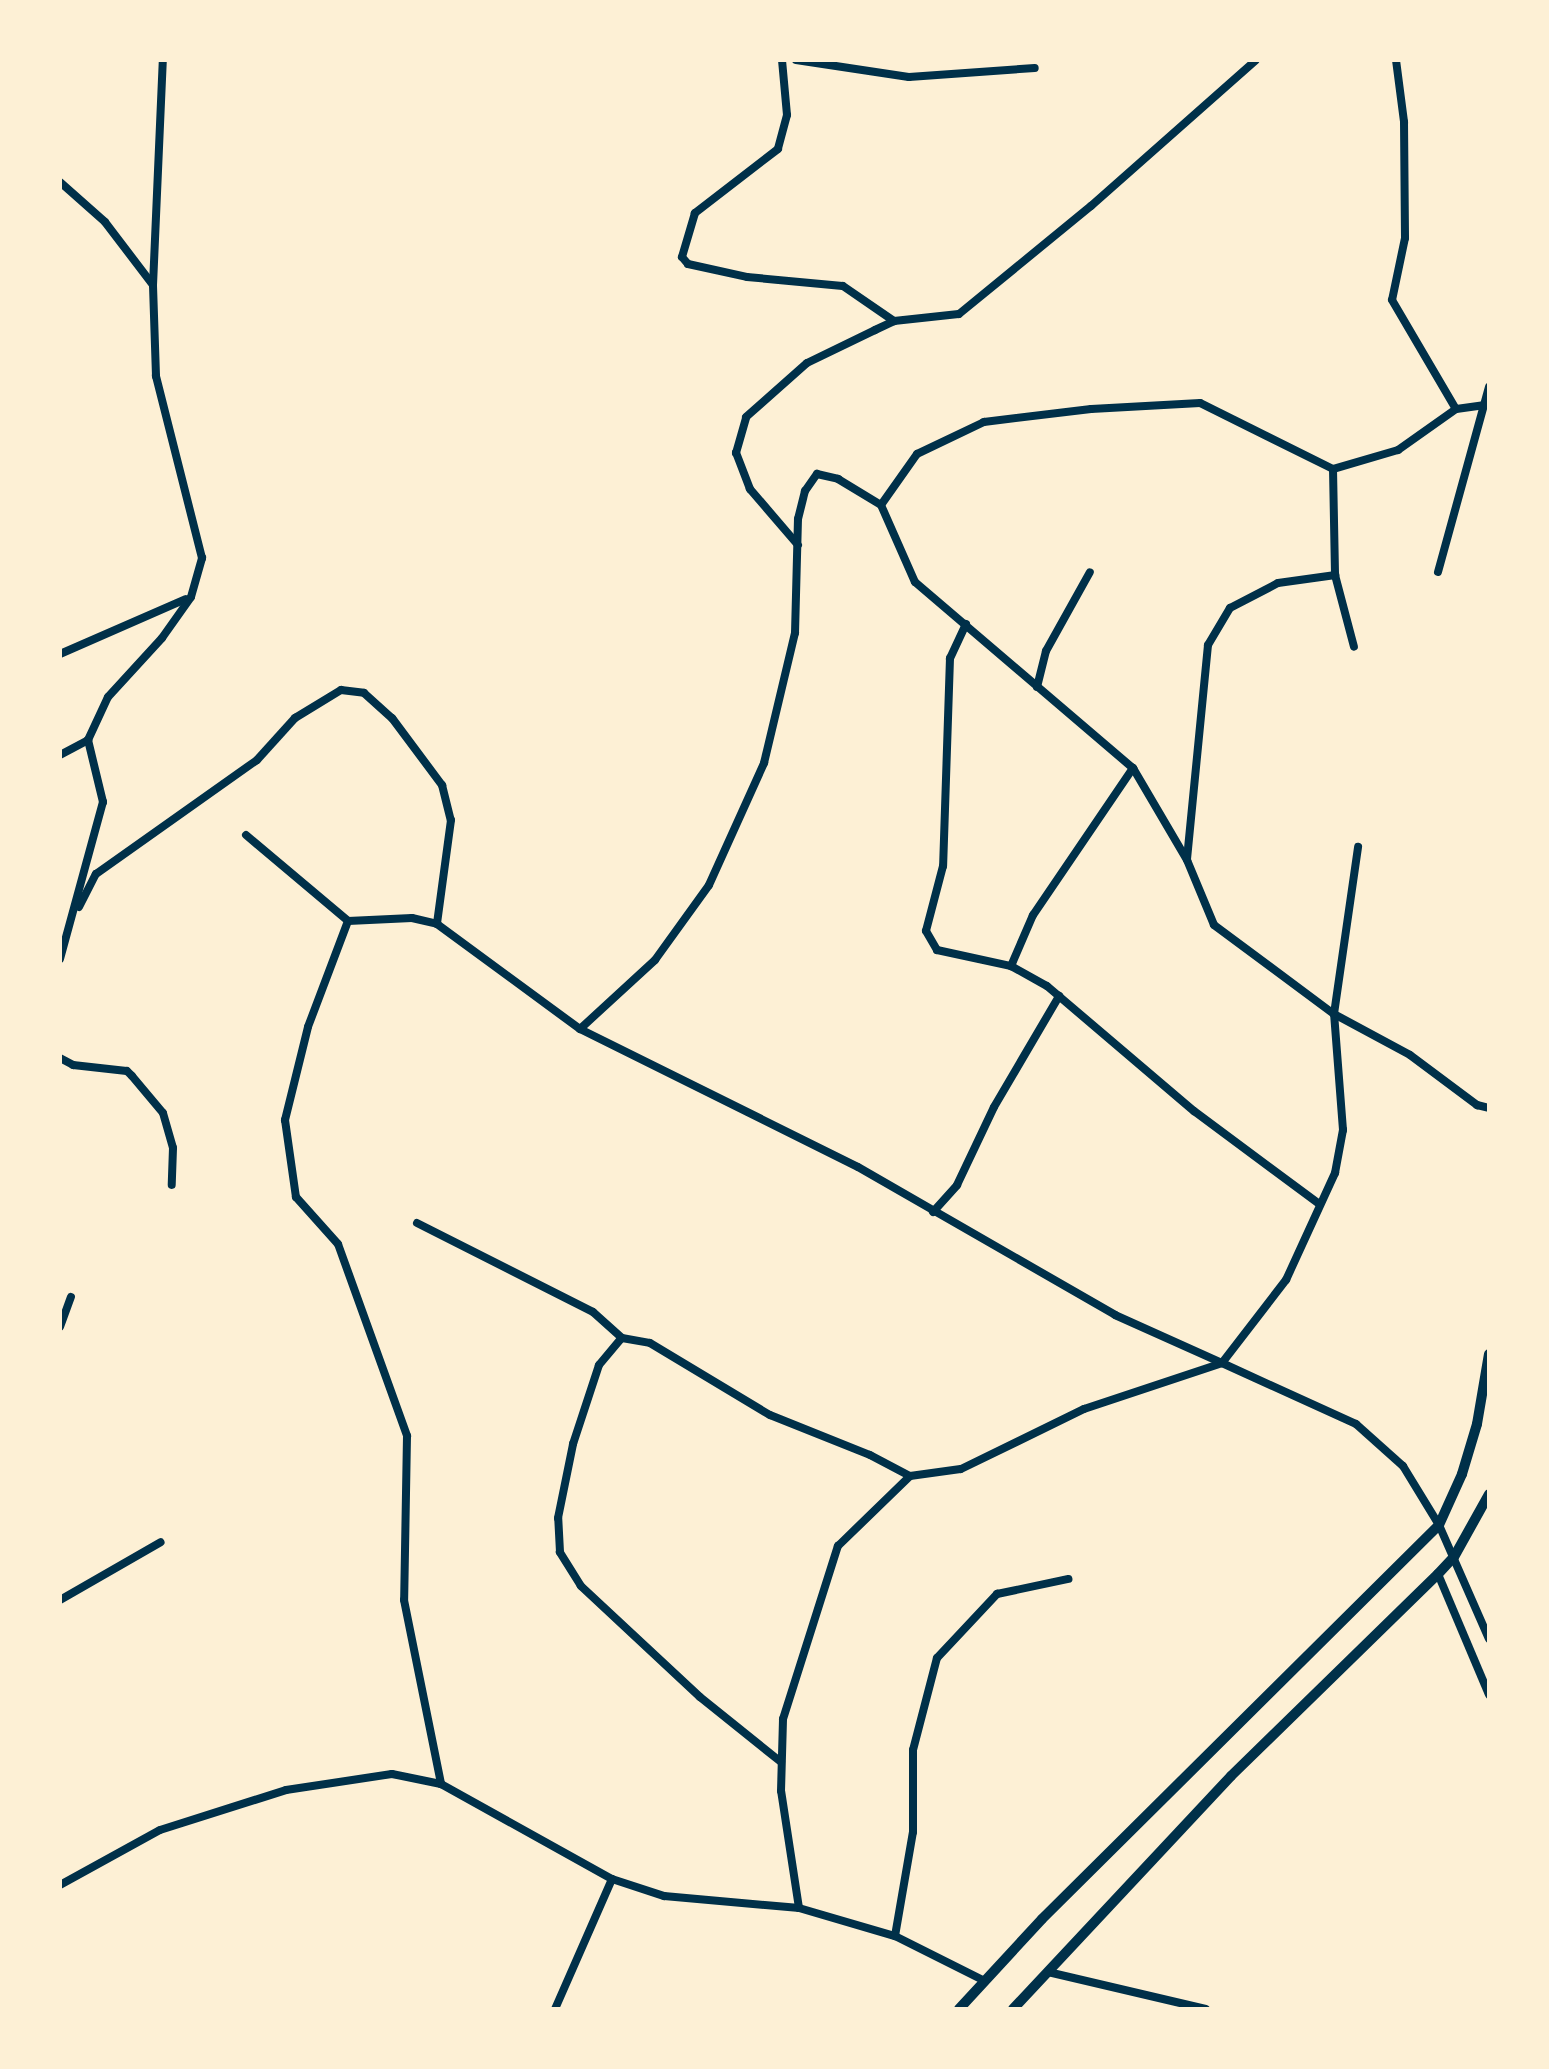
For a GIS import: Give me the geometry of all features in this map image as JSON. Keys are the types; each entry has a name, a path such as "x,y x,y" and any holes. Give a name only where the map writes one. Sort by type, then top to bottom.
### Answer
{"street":[{"path":"60,755 88,740 108,697 162,638 190,597 202,558 156,376 153,285 163,60"},
{"path":"782,60 787,115 778,149 695,213 682,257 688,264 746,277 843,286 894,321"},
{"path":"796,60 909,77 1035,68"},
{"path":"798,545 750,489 736,453 746,417 808,363 894,321 959,314 1256,60"},
{"path":"1396,60 1404,122 1405,238 1392,300 1456,409"},
{"path":"60,182 104,222 153,285"},
{"path":"1438,572 1489,387"},
{"path":"881,505 917,454 984,422 1092,409 1200,403 1334,469 1398,450 1456,409 1485,405"},
{"path":"1334,469 1335,575 1354,647"},
{"path":"580,1029 655,960 709,885 764,764 794,633 798,518 805,491 816,474 838,479 881,505 914,582 1133,768 1187,860 1214,924 1334,1014 1410,1056 1477,1104 1489,1108"},
{"path":"1038,687 1046,651 1090,572"},
{"path":"1187,860 1208,645 1230,608 1278,584 1335,575"},
{"path":"60,654 190,597"},
{"path":"966,624 950,658 942,866 926,931 937,950 1010,966 1059,996 1194,1111 1318,1203"},
{"path":"70,925 96,874 257,760 295,718 341,690 364,693 392,718 442,785 451,820 437,924"},
{"path":"60,959 103,802 88,740"},
{"path":"1010,966 1033,915 1133,768"},
{"path":"246,835 348,921 412,918 437,924 580,1029 858,1167 1115,1315 1356,1424 1402,1466 1438,1525 1489,1639"},
{"path":"417,1223 592,1312 622,1338 650,1343 770,1416 870,1455 910,1476 961,1469 1084,1410 1222,1363 1286,1280 1318,1203 1336,1173 1344,1130 1334,1014 1358,847"},
{"path":"348,921 308,1026 286,1120 296,1196 338,1244 407,1436 404,1600 441,1784"},
{"path":"933,1212 958,1185 994,1107 1059,996"},
{"path":"60,1058 73,1065 114,1068 132,1076 164,1113 173,1148 172,1185"},
{"path":"60,1327 71,1297"},
{"path":"622,1338 600,1365 573,1444 558,1518 560,1552 582,1586 700,1696 781,1762"},
{"path":"959,2009 1438,1525 1462,1474 1477,1424 1489,1354"},
{"path":"799,1908 781,1791 783,1719 838,1546 910,1476"},
{"path":"1014,2009 1231,1776 1454,1557 1489,1494"},
{"path":"60,1600 161,1542"},
{"path":"1438,1574 1489,1695"},
{"path":"895,1936 912,1832 913,1750 937,1658 997,1594 1068,1579"},
{"path":"60,1885 160,1830 286,1790 392,1774 441,1784 612,1880 664,1896 799,1908 895,1936 985,1981"},
{"path":"555,2009 612,1880"},
{"path":"1048,1972 1206,2009"}]}
